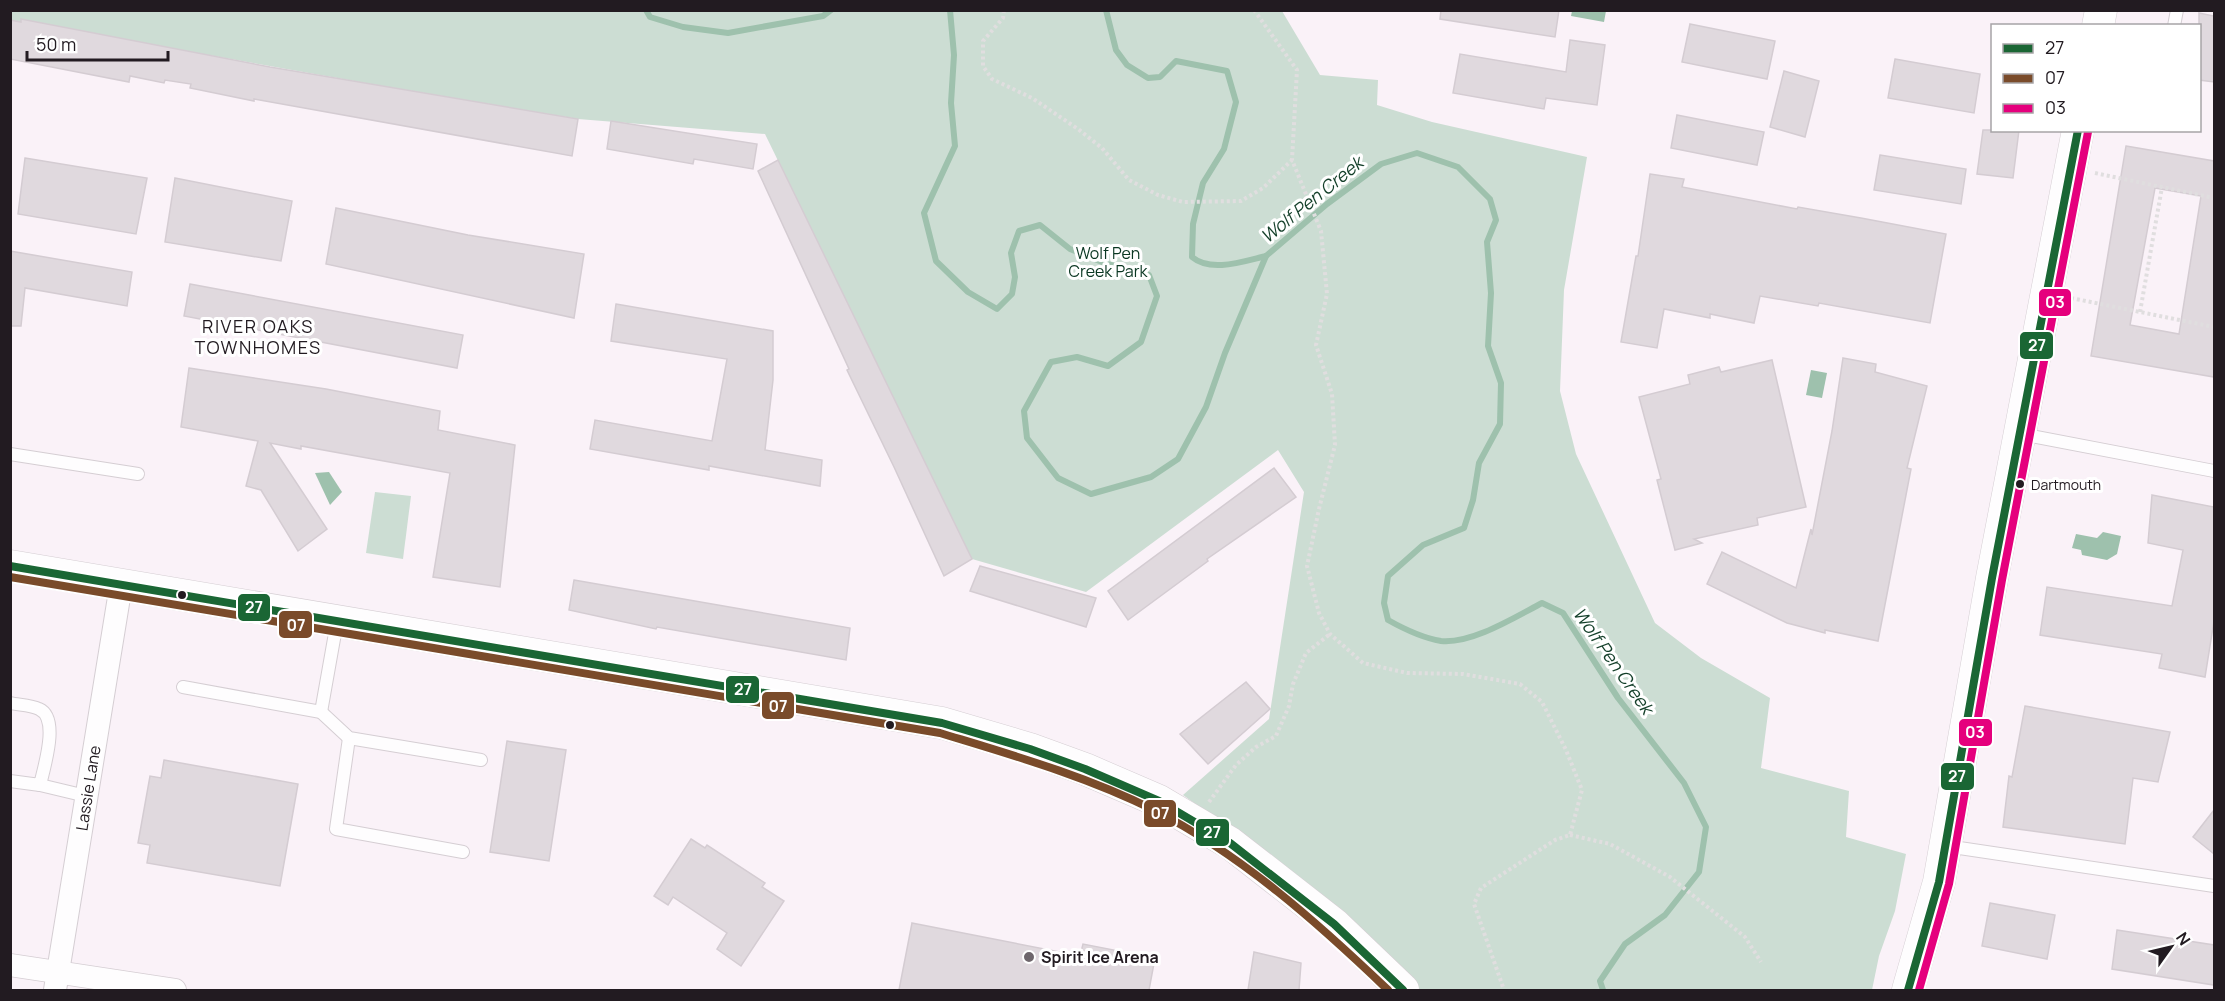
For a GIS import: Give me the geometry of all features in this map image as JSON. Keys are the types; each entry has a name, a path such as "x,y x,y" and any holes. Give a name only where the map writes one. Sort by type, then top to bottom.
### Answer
{"street":[{"path":"1908,990 1938,882 2019,434 2078,132"},
{"path":"10,566 942,723 1041,753 1159,801 1230,843 1334,924 1403,990"},
{"name":"Lassie Lane","path":"56,981 121,585"},
{"path":"10,964 56,981 175,990"}],"lane":[{"path":"2019,434 2214,471"},
{"path":"10,454 138,474"},
{"path":"321,712 337,621"},
{"path":"183,687 321,712 349,738 481,760"},
{"path":"10,703 39,708 48,715 51,726 40,785"},
{"path":"349,738 336,830 463,852"},
{"path":"10,781 40,785 87,796"},
{"path":"1945,846 2214,886"}],"path":[{"path":"1004,10 1002,18 983,41 983,66 992,79 1032,98 1078,129 1102,148 1129,180 1158,195 1183,202 1241,201 1263,188 1292,160"},
{"path":"1254,10 1297,70 1292,160 1321,231 1327,294 1316,345 1332,394 1335,445 1318,509 1307,566 1319,613 1330,634 1363,663 1407,673 1463,674 1520,684 1542,702 1566,750 1582,790 1570,835"},
{"path":"2070,168 2214,198"},
{"path":"2140,312 2162,187"},
{"path":"2047,294 2214,327"},
{"path":"1205,808 1216,789 1236,765 1256,747 1275,736 1289,706 1293,684 1306,653 1330,634"},
{"path":"1504,990 1474,904 1481,888 1556,840 1570,835 1610,844 1670,877 1745,937 1761,962"}],"green space":[{"name":"Wolf Pen Creek Park","path":"10,11 1282,11 1320,75 1378,80 1377,105 1432,122 1587,157 1564,290 1560,391 1576,454 1655,623 1701,658 1770,698 1761,768 1849,791 1846,837 1906,854 1895,911 1879,956 1872,990 1416,990 1268,856 1183,795 1269,719 1304,492 1278,450 1086,592 972,559 765,134 578,119 11,20"},
{"path":"375,492 411,496 403,559 366,553"}],"shaded area":[{"path":"1572,10 1606,11 1604,22 1571,16"},
{"path":"1811,370 1827,373 1822,398 1806,395"},
{"path":"329,472 342,492 330,505 315,473"},
{"path":"2103,532 2121,536 2117,554 2107,560 2082,555 2081,550 2072,548 2076,534 2097,538"}],"building":[{"path":"1441,10 1559,10 1555,37 1440,19"},
{"path":"2199,13 2214,16 2214,82 2201,80 2201,24 2199,24"},
{"path":"21,19 270,67 578,119 572,156 254,99 254,101 190,88 191,84 165,80 164,83 130,76 129,82 10,59 10,20 21,22"},
{"path":"1690,24 1775,41 1767,79 1682,62"},
{"path":"1570,40 1605,45 1597,105 1546,98 1544,109 1453,93 1460,54 1566,72"},
{"path":"1895,59 1980,74 1974,113 1888,98"},
{"path":"1784,71 1819,81 1805,137 1770,127"},
{"path":"1677,115 1764,132 1757,165 1671,148"},
{"path":"611,121 757,144 753,169 694,159 693,164 607,149"},
{"path":"1983,130 2019,132 2013,178 1977,174"},
{"path":"2126,146 2214,161 2214,377 2091,356","holes":["2155,188 2201,196 2179,334 2130,325"]},
{"path":"1880,155 1966,169 1961,204 1874,190"},
{"path":"25,158 147,178 136,234 18,214"},
{"path":"778,160 972,559 944,576 847,370 849,369 758,171"},
{"path":"1650,174 1684,179 1682,187 1946,234 1930,323 1819,303 1818,306 1760,296 1754,323 1710,314 1710,318 1664,309 1657,348 1621,342 1636,256 1638,256"},
{"path":"175,178 292,201 281,261 165,242"},
{"path":"336,208 468,235 584,254 574,318 326,264"},
{"path":"10,251 132,272 127,306 25,288 21,326 10,326"},
{"path":"190,284 463,335 457,368 184,316"},
{"path":"616,304 773,331 773,380 765,450 822,460 820,486 709,466 709,470 590,449 595,420 712,441 727,359 611,341"},
{"path":"1843,358 1876,364 1875,372 1927,386 1907,468 1911,469 1878,641 1825,630 1825,633 1787,623 1707,584 1722,552 1796,588 1811,529 1812,535"},
{"path":"1772,360 1806,507 1757,518 1758,525 1694,539 1702,543 1675,550 1657,480 1661,479 1639,397 1690,384 1688,375 1719,367 1721,372"},
{"path":"189,368 326,389 440,411 438,430 515,445 500,587 433,577 450,473 301,446 301,449 270,443 327,529 298,551 261,490 246,486 258,441 181,427"},
{"path":"1274,468 1296,497 1207,559 1208,561 1128,620 1108,591"},
{"path":"2152,495 2214,507 2214,621 2205,677 2159,668 2162,654 2040,635 2047,587 2172,606 2183,550 2148,543"},
{"path":"980,566 1096,598 1086,627 970,591"},
{"path":"574,580 850,628 846,660 657,627 656,629 569,610"},
{"path":"1246,682 1270,709 1208,764 1180,734"},
{"path":"2025,706 2170,732 2158,782 2133,778 2125,844 2003,827 2009,776 2012,777"},
{"path":"507,741 566,750 549,861 490,852"},
{"path":"164,760 298,784 280,886 147,863 150,845 138,843 150,776 161,778"},
{"path":"2214,810 2214,854 2193,837"},
{"path":"691,839 705,848 707,845 765,883 762,887 784,901 741,966 717,949 727,933 673,897 668,905 654,896"},
{"path":"1990,903 2055,915 2047,959 1982,946"},
{"name":"Spirit Ice Arena","path":"912,923 1080,956 1083,944 1155,958 1149,990 899,990"},
{"path":"2117,930 2214,945 2214,985 2112,969"},
{"path":"1254,952 1301,963 1299,990 1248,990"}],"waterway":[{"name":"Wolf Pen Creek","path":"646,10 650,17 683,27 728,33 823,16 831,10"},
{"name":"Wolf Pen Creek","path":"950,10 954,55 951,103 955,146 924,213 936,261 968,292 997,309 1012,294 1015,277 1011,253 1019,231 1040,225 1070,249 1107,264 1149,275 1157,296 1141,342 1108,366 1077,357 1051,362 1024,411 1027,438 1058,478 1091,494 1151,477 1178,459 1206,407 1225,353 1266,256 1327,204 1381,164 1417,153 1458,167 1490,199 1496,220 1487,242 1491,293 1488,346 1501,383 1500,424 1479,463 1473,500 1464,528 1423,545 1388,576 1384,603 1388,620 1414,633 1441,641 1453,641 1479,634 1542,603 1563,613 1618,698 1684,783 1706,827 1699,872 1665,915 1625,944 1600,981 1603,990"},
{"path":"1106,10 1116,50 1127,65 1148,78 1160,77 1176,61 1227,71 1236,102 1224,149 1203,183 1193,224 1192,257 1200,262 1218,265 1266,256"}],"transit line":[{"name":"27","path":"1908,990 1939,882 1992,578 2078,132"},
{"name":"03","path":"1919,990 1949,884 2002,580 2088,132"},
{"name":"27","path":"10,566 942,723 1030,749 1085,769 1159,801 1230,843 1334,924 1403,990"},
{"name":"07","path":"10,577 940,733 1048,767 1102,787 1154,810 1186,828 1218,848 1278,892 1388,990"}],"place":[{"name":"Dartmouth","path":"2020,484"},
{"name":"Spirit Ice Arena","path":"1029,957"}],"district":[{"name":"RIVER OAKS TOWNHOMES","path":"258,337"}]}
